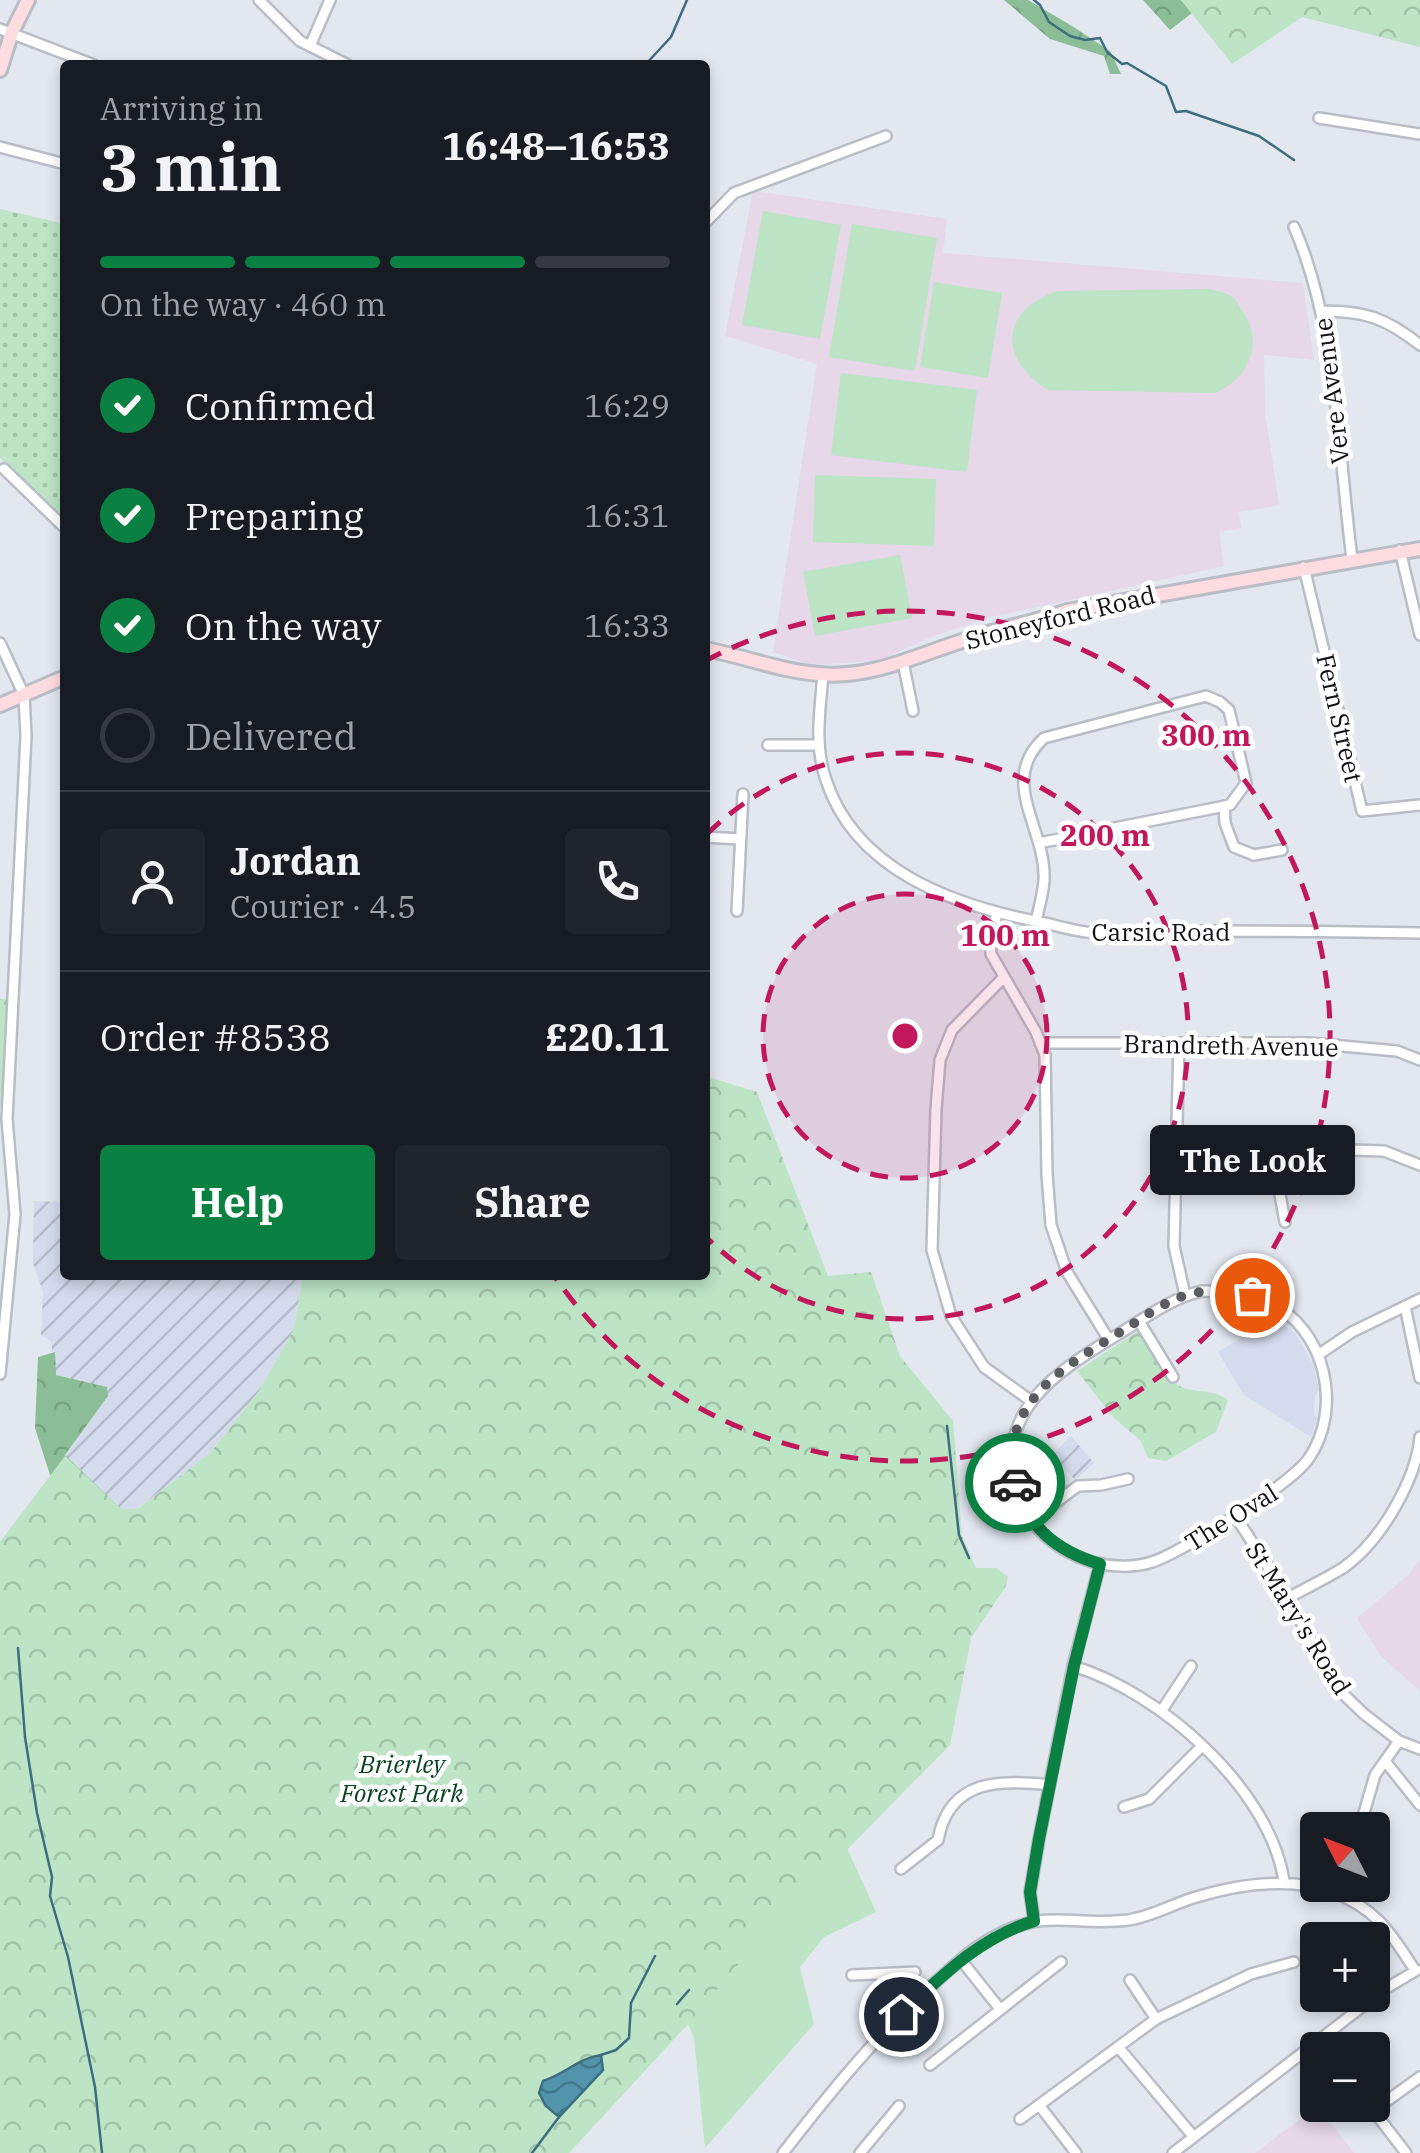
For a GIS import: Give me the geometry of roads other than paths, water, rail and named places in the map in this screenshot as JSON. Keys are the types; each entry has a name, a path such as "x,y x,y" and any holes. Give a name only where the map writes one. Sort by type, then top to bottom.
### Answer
{"main road":[{"path":"0,70 6,30 28,0"},
{"name":"Stoneyford Road","path":"710,650 824,675 872,671 1066,611 1420,548"},
{"path":"0,705 60,679"}],"street":[{"path":"260,0 282,26 338,60"},
{"path":"310,46 330,0"},
{"path":"6,30 81,60"},
{"path":"1319,118 1420,134"},
{"path":"710,218 734,192 886,136"},
{"path":"0,147 60,163"},
{"name":"Vere Avenue","path":"1294,227 1309,261 1322,311 1352,559"},
{"path":"1322,311 1357,311 1395,325 1420,345"},
{"path":"4,469 60,523"},
{"path":"1400,550 1420,636"},
{"name":"Fern Street","path":"1304,567 1362,811 1420,805"},
{"path":"0,643 24,696 26,736 4,1120 15,1214 3,1298 1,1374"},
{"path":"903,662 913,711"},
{"name":"Carsic Road","path":"824,675 819,745 825,778 837,807 865,847 894,870 997,914 1086,932 1420,933"},
{"path":"1036,921 1044,880 1039,843 1022,785 1030,751 1044,738 1206,696 1229,710 1246,783 1230,805 1039,843"},
{"path":"768,745 819,745"},
{"path":"738,911 742,794"},
{"path":"1224,806 1225,824 1234,847 1254,855 1282,850"},
{"path":"710,838 740,839"},
{"path":"739,875 755,875"},
{"path":"997,914 990,939 992,954 1040,1044 1046,1066 1046,1174 1051,1225 1066,1272 1109,1340"},
{"path":"0,959 15,960"},
{"path":"1004,978 952,1030 940,1060 932,1250 952,1316 984,1367 1031,1401"},
{"path":"1180,1043 1174,1246 1185,1295"},
{"name":"Brandreth Avenue","path":"1040,1044 1310,1044 1397,1051 1420,1060"},
{"path":"1178,1145 1384,1151 1420,1165"},
{"path":"1271,1146 1285,1222"},
{"name":"The Oval","path":"1229,1291 1269,1302 1292,1318 1318,1356 1326,1382 1327,1406 1310,1457 1288,1481 1152,1562 1136,1566 1100,1564 1066,1552 1031,1520 1016,1487 1012,1452 1019,1421 1031,1401 1062,1369 1109,1340 1185,1295 1229,1291"},
{"path":"1318,1356 1352,1332 1420,1299"},
{"path":"1405,1306 1420,1378"},
{"path":"1139,1321 1174,1377"},
{"path":"1288,1598 1346,1566 1385,1523 1405,1489 1420,1436"},
{"path":"1031,1520 1078,1486 1128,1480"},
{"name":"St Mary's Road","path":"1234,1514 1288,1598 1338,1689 1399,1740 1420,1749"},
{"path":"1034,1921 1030,1892 1074,1666 1100,1564"},
{"path":"1074,1666 1102,1675 1162,1710 1202,1746 1246,1797 1280,1854 1284,1881"},
{"path":"1162,1710 1192,1666"},
{"path":"1364,1812 1375,1775 1399,1740"},
{"path":"1124,1807 1149,1799 1202,1746"},
{"path":"1385,1762 1420,1805"},
{"path":"901,1869 938,1840 941,1821 956,1800 976,1788 1006,1780 1050,1785"},
{"path":"783,2153 846,2074 901,2014 961,1960 1008,1929 1052,1918 1128,1920 1258,1882 1300,1883"},
{"path":"1332,2032 1385,1989 1418,1970 1378,1920 1353,1902"},
{"path":"961,1960 1000,2009"},
{"path":"930,2066 1061,1962"},
{"path":"1020,2119 1156,2019 1251,1974 1294,1962"},
{"path":"852,1975 915,1972"},
{"path":"881,1974 901,2014"},
{"path":"1130,1980 1156,2019"},
{"path":"1118,2048 1193,2136"},
{"path":"1173,2153 1300,2056"},
{"path":"1390,2096 1420,2077"},
{"path":"1039,2105 1076,2153"},
{"path":"860,2153 898,2106"},
{"path":"1382,2122 1406,2153"}],"water":[{"path":"601,2055 603,2070 559,2117 546,2106 539,2093 543,2081"}],"waterway":[{"path":"650,60 671,37 687,0"},
{"path":"1034,0 1049,22 1070,36 1100,38 1107,52 1122,64 1127,63 1166,86 1176,112 1186,111 1259,136 1294,160"},
{"path":"947,1426 959,1535 969,1558"},
{"path":"18,1648 25,1737 52,1877 50,1896 68,1957 95,2087 102,2153"},
{"path":"601,2055 616,2050 629,2038 631,2003 655,1956"},
{"path":"677,2004 689,1990"},
{"path":"532,2153 559,2117"}],"place":[{"name":"The Look","path":"1252,1295"}],"park label":[{"name":"Brierley Forest Park","path":"402,1778"}]}
